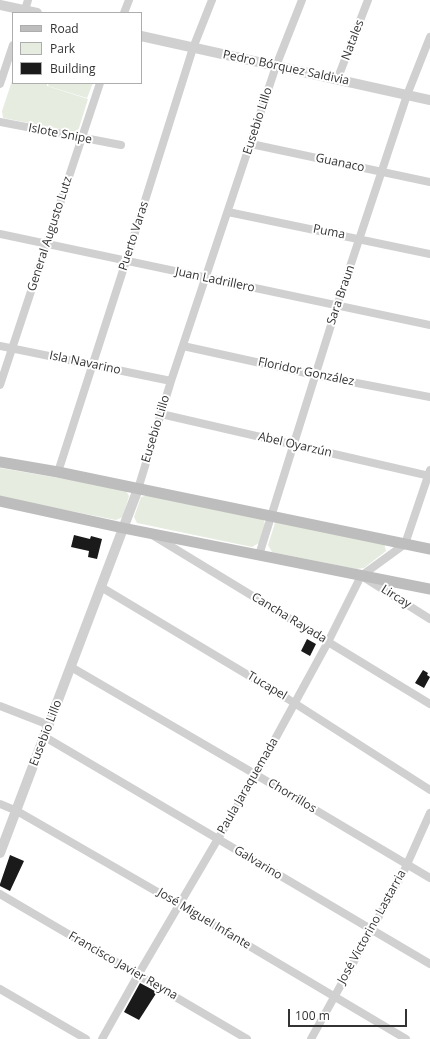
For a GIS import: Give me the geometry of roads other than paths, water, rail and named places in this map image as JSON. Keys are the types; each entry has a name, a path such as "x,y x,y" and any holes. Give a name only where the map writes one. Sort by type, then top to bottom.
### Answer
{"main road":[{"path":"0,462 58,472 271,515 430,549"},
{"path":"0,501 123,528 430,589"}],"street":[{"path":"0,5 24,12 28,0"},
{"path":"124,12 129,0"},
{"name":"Puerto Varas","path":"58,472 193,48 212,0"},
{"name":"Eusebio Lillo","path":"0,853 138,489 171,380 276,66 302,0"},
{"name":"Natales","path":"337,80 368,0"},
{"name":"Pedro Bórquez Saldivia","path":"142,36 430,100"},
{"name":"Sara Braun","path":"259,555 337,306 407,95 430,37"},
{"path":"0,84 12,48"},
{"name":"General Augusto Lutz","path":"0,385 100,84"},
{"name":"Islote Snipe","path":"0,122 82,137 121,146"},
{"name":"Guanaco","path":"251,144 430,182"},
{"name":"Puma","path":"228,212 360,238 430,254"},
{"name":"Juan Ladrillero","path":"0,234 430,325"},
{"name":"Isla Navarino","path":"0,346 171,380"},
{"name":"Floridor González","path":"183,346 430,397"},
{"name":"Abel Oyarzún","path":"161,414 429,474"},
{"path":"405,544 429,474"},
{"name":"Cancha Rayada","path":"148,533 430,704"},
{"name":"Paula Jaraquemada","path":"102,1039 256,774 328,642 361,576 405,544"},
{"name":"Lircay","path":"361,576 430,619"},
{"name":"Tucapel","path":"101,587 295,703 430,790"},
{"name":"Chorrillos","path":"71,667 256,774 430,878"},
{"path":"0,706 49,725"},
{"name":"Galvarino","path":"45,737 430,964"},
{"name":"José Miguel Infante","path":"0,804 17,811 180,905 406,1039"},
{"name":"José Victorino Lastarria","path":"311,1039 407,864 430,812"},
{"name":"Francisco Javier Reyna","path":"0,894 247,1039"},
{"path":"0,989 86,1039"}]}
